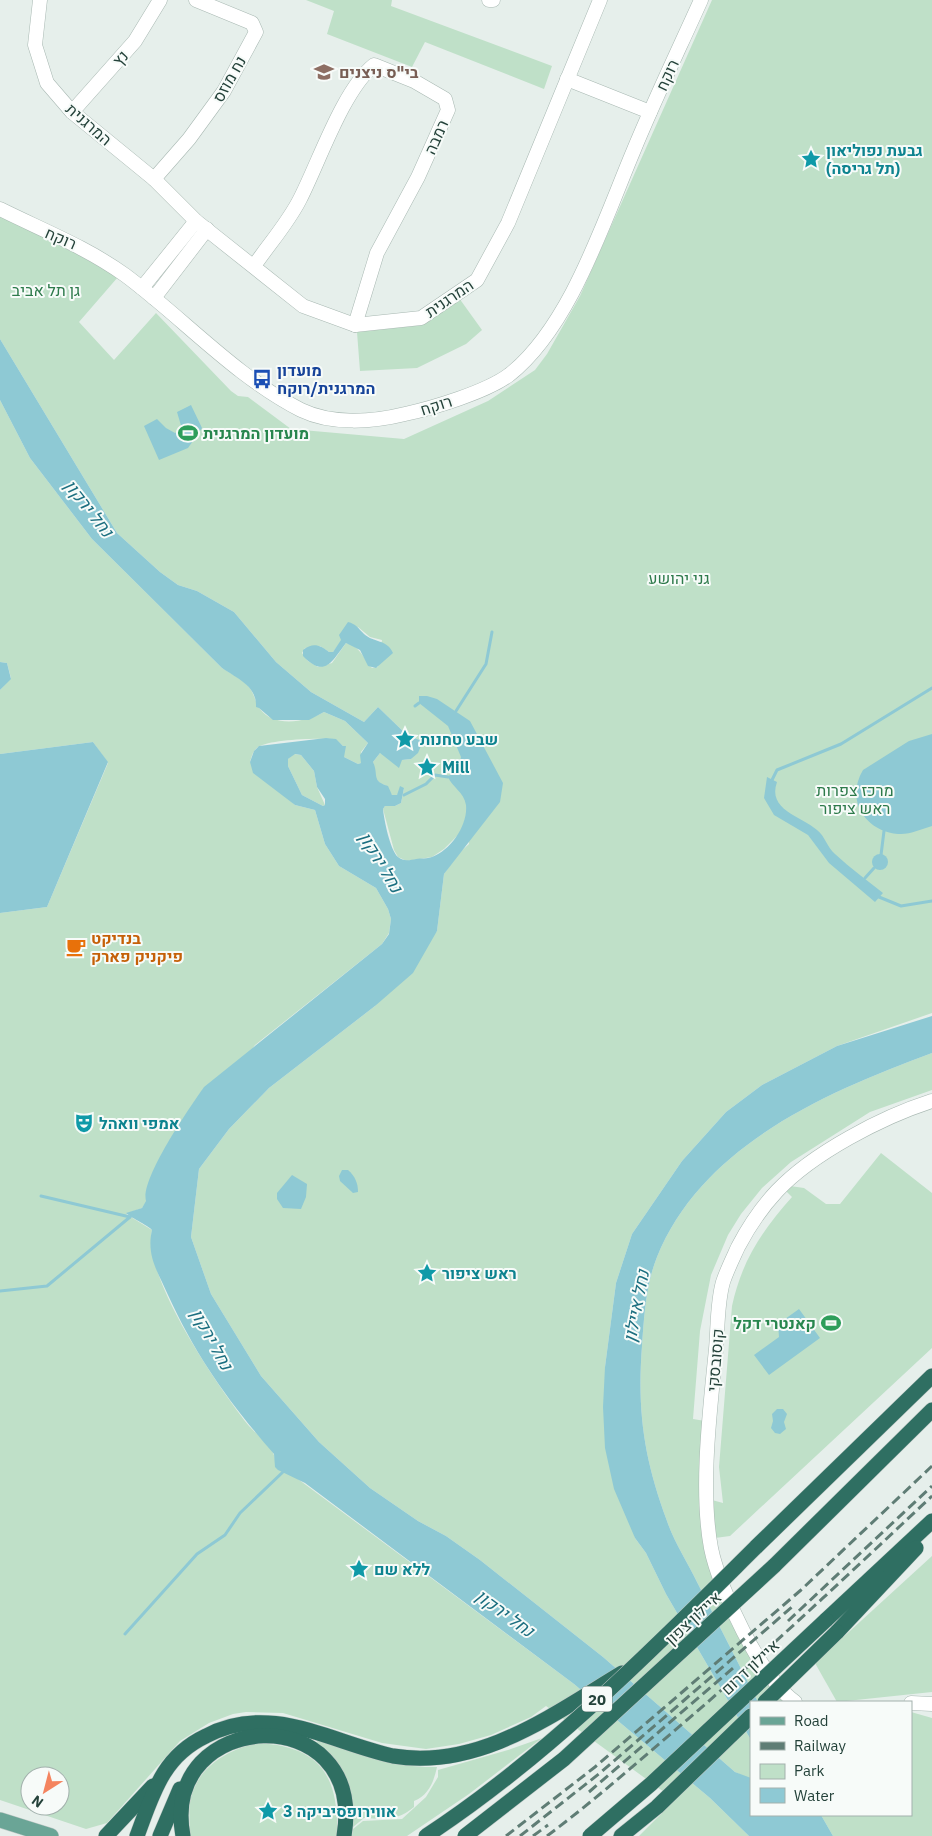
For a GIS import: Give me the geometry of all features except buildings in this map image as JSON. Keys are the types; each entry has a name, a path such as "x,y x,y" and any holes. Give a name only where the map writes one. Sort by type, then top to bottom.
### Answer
{"highway":[{"name":"20","path":"426,1836 526,1762 638,1664 932,1376"},
{"name":"איילון צפון","path":"465,1836 578,1747 774,1566 932,1410"},
{"name":"איילון דרום","path":"590,1836 651,1784 932,1521"},
{"path":"766,1701 837,1632 932,1531"},
{"path":"106,1836 126,1818 186,1748 201,1738 226,1727 247,1722 271,1722 294,1726 393,1756 412,1759 440,1758 476,1750 504,1740 638,1664"},
{"path":"632,1836 657,1807 750,1717"},
{"path":"160,1836 180,1788 198,1763 215,1748 235,1740 260,1735 281,1736 302,1744 320,1755 333,1770 340,1785 346,1813 344,1836"},
{"path":"183,1836 182,1805 191,1779 211,1754 235,1740"},
{"path":"137,1836 158,1784 171,1764"},
{"path":"621,1836 657,1807"}],"main road":[{"path":"0,1820 51,1836"}],"street":[{"name":"המרגנית","path":"40,0 35,45 47,83 72,112 154,179 202,225 303,306 355,325 421,318 477,280 508,223 600,0"},
{"name":"נץ","path":"72,112 135,41 160,0"},
{"name":"נח מוזס","path":"154,179 189,139 224,91 256,32 252,23 196,0"},
{"name":"רוקח","path":"0,209 83,247 142,288 262,386 310,414 341,420 381,420 419,411 466,395 507,376 526,359 549,332 573,291 650,112 701,0"},
{"name":"רמבה","path":"254,266 299,201 344,106 368,70 374,65 414,81 445,99 448,110 418,177 377,253 355,325"},
{"path":"567,79 650,112"},
{"path":"154,298 202,225"},
{"path":"142,288 202,225"},
{"name":"קוסובסקי","path":"794,1701 775,1681 741,1624 725,1592 711,1549 707,1518 709,1422 724,1281 746,1234 775,1193 786,1182 856,1134 932,1101"},
{"path":"912,1703 932,1704"}],"green space":[{"path":"306,0 392,0 391,6 552,66 544,89 425,42 412,67 327,34 334,11"},
{"name":"גני יהושע","path":"712,0 932,0 932,1013 837,1046 762,1085 726,1112 682,1161 632,1234 616,1283 605,1367 635,1538 646,1553 666,1594 750,1738 750,1779 735,1772 603,1657 480,1560 370,1488 319,1442 261,1376 211,1294 191,1237 199,1169 229,1129 269,1088 375,1006 437,931 444,874 456,856 469,844 466,820 459,834 444,849 432,857 407,861 398,857 394,850 383,809 385,806 395,806 401,803 404,788 396,796 392,795 385,785 376,779 373,762 380,753 402,760 411,759 423,741 408,736 378,707 364,722 311,692 276,662 234,612 197,591 178,585 160,572 117,533 0,339 0,214 45,236 118,277 79,322 114,360 156,313 231,391 238,396 248,397 291,429 404,439 488,401 535,370 547,354 580,296","holes":["358,627 370,637 382,640 378,667 372,668 355,647 346,643 332,663 318,667 308,661 302,653 305,648 320,646 329,652 333,652 342,640"]},
{"path":"459,298 482,330 466,344 417,368 360,371 357,332 423,325"},
{"path":"0,400 30,458 92,539 222,668 248,686 260,709 266,715 273,719 290,721 317,716 324,712 345,721 368,743 361,752 361,763 358,764 344,757 343,746 335,739 275,742 260,746 253,753 250,762 295,805 315,810 325,844 339,866 376,888 388,909 391,919 389,933 382,944 255,1045 142,1208 126,1214 152,1230 152,1250 170,1303 202,1360 249,1426 270,1448 275,1457 275,1462 574,1684 710,1798 749,1836 639,1836 675,1800 546,1706 531,1717 491,1735 459,1744 426,1749 382,1743 283,1713 246,1712 233,1714 209,1723 180,1741 107,1823 86,1829 47,1816 70,1816 70,1766 20,1766 20,1807 0,1800 0,913 47,907 108,763 93,742 0,754 0,690 11,678 7,663 0,662"},
{"path":"294,754 301,755 314,771 317,787 325,805 323,806 302,795 288,766 288,759"},
{"path":"932,1053 932,1090 870,1112 791,1162 762,1188 741,1214 728,1235 711,1275 700,1331 693,1419 705,1421 701,1490 708,1565 731,1623 756,1668 784,1701 757,1701 673,1537 653,1477 644,1435 641,1392 644,1324 650,1278 657,1257 677,1218 704,1183 736,1154 772,1128 811,1105 892,1068"},
{"name":"קאנטרי דקל","path":"881,1153 932,1193 932,1348 730,1536 715,1538 712,1500 723,1503 719,1467 732,1306 747,1260 762,1234 792,1197 785,1190 790,1186 804,1188 826,1204 840,1204"},
{"path":"932,1556 932,1692 836,1701 815,1663"},
{"path":"912,1712 932,1718 932,1836 833,1836 822,1816 912,1816"},
{"path":"542,1738 469,1794 407,1836 352,1836 353,1829 363,1821 402,1819 426,1797 438,1777 438,1770"},
{"path":"319,1740 391,1763 437,1767 430,1787 414,1801 414,1807 408,1812 391,1818 364,1818 353,1827 349,1791 339,1770 315,1743"},
{"path":"257,1743 279,1745 296,1750 311,1758 321,1768 329,1781 334,1796 337,1815 337,1836 190,1836 190,1802 195,1786 201,1776 216,1761 226,1755"}],"water":[{"name":"נחל ירקון","path":"0,339 117,533 160,572 178,585 197,591 234,612 276,662 311,692 364,722 378,707 408,736 423,741 418,753 411,759 402,760 399,768 380,753 373,762 377,780 388,786 392,795 397,795 400,786 404,788 401,803 395,806 385,806 383,809 390,841 398,857 402,860 409,860 430,858 439,854 457,836 466,813 465,800 448,777 459,765 461,757 448,726 419,703 419,696 437,699 470,721 503,783 500,802 444,874 437,931 413,973 375,1006 269,1088 229,1129 199,1169 191,1237 211,1294 261,1376 319,1442 370,1488 480,1560 603,1657 735,1772 750,1778 750,1816 822,1816 833,1836 749,1836 710,1798 574,1684 305,1483 278,1470 275,1467 274,1454 228,1397 190,1339 154,1264 151,1248 152,1230 126,1213 142,1208 146,1201 146,1191 158,1161 204,1087 382,944 389,934 391,919 388,909 376,888 339,866 325,844 315,810 295,805 253,773 250,762 254,751 259,746 326,738 336,739 343,746 346,746 344,757 358,764 361,763 360,755 368,743 345,721 324,712 309,720 273,720 256,707 250,688 222,668 92,539 30,458 0,400","holes":["295,754 301,755 314,771 317,787 325,799 325,805 323,806 302,795 288,766 288,759"]},
{"path":"191,405 202,428 188,448 159,460 144,426 157,419 166,428 175,433 182,429 177,412"},
{"path":"348,622 355,625 368,637 387,645 393,653 376,668 368,666 360,650 346,643 332,661 323,667 311,663 303,656 303,650 313,645 333,652 341,640 339,635"},
{"path":"0,662 7,663 11,679 0,690"},
{"path":"932,734 932,826 902,834 886,832 876,827 861,812 857,803 858,781 863,770 909,741"},
{"path":"93,742 108,762 47,907 0,913 0,754"},
{"path":"767,777 777,782 775,792 781,806 817,830 835,854 883,893 875,902 829,863 808,835 774,815 764,798"},
{"path":"880,854 886,856 888,862 886,868 880,870 874,868 872,862 874,856"},
{"name":"נחל איילון","path":"932,1016 932,1053 892,1068 811,1105 772,1128 736,1154 704,1183 677,1218 657,1257 650,1278 645,1312 641,1370 642,1414 644,1435 653,1477 673,1537 757,1701 750,1701 750,1738 666,1594 646,1553 635,1538 614,1489 605,1448 603,1407 605,1367 616,1283 632,1234 682,1161 726,1112 762,1085 837,1046"},
{"path":"342,1170 348,1170 353,1175 357,1183 358,1192 353,1193 340,1181 339,1176"},
{"path":"292,1175 307,1184 306,1197 301,1209 283,1208 277,1199 277,1193"},
{"path":"799,1309 820,1338 769,1375 754,1355 779,1337 778,1324"},
{"path":"777,1409 783,1409 787,1414 784,1422 786,1429 780,1434 775,1433 771,1428 772,1414"}],"waterway":[{"path":"456,711 486,664 492,632"},
{"path":"772,780 777,770 841,744 932,688"},
{"path":"415,706 419,703"},
{"path":"446,764 454,771"},
{"path":"404,795 426,784 435,775 448,777"},
{"path":"881,855 884,831"},
{"path":"865,878 874,868"},
{"path":"879,897 901,906 932,901"},
{"path":"41,1196 130,1217"},
{"path":"0,1291 47,1286 130,1217"},
{"path":"125,1634 197,1554 225,1535 240,1513 284,1471"}],"railway":[{"path":"506,1836 595,1767 801,1590 932,1466"},
{"path":"788,1621 932,1486"},
{"path":"547,1836 611,1785 739,1674 932,1496"},
{"path":"520,1836 600,1773 792,1607"},
{"path":"589,1792 733,1668"},
{"path":"533,1836 548,1825"}],"place":[{"name":"בי\"ס ניצנים","path":"324,72"},
{"name":"גבעת נפוליאון (תל גריסה)","path":"811,159"},
{"name":"מועדון המרגנית/רוקח","path":"262,379"},
{"name":"מועדון המרגנית","path":"188,433"},
{"name":"שבע טחנות","path":"405,739"},
{"name":"Mill","path":"427,767"},
{"name":"בנדיקט פיקניק פארק","path":"76,947"},
{"name":"אמפי וואהל","path":"84,1123"},
{"name":"ראש ציפור","path":"427,1273"},
{"name":"קאנטרי דקל","path":"831,1323"},
{"name":"ללא שם","path":"359,1569"},
{"name":"אווירופסיביקה 3","path":"268,1811"}],"park label":[{"name":"גן תל אביב","path":"46,290"},
{"name":"מרכז צפרות ראש ציפור","path":"855,799"}]}
